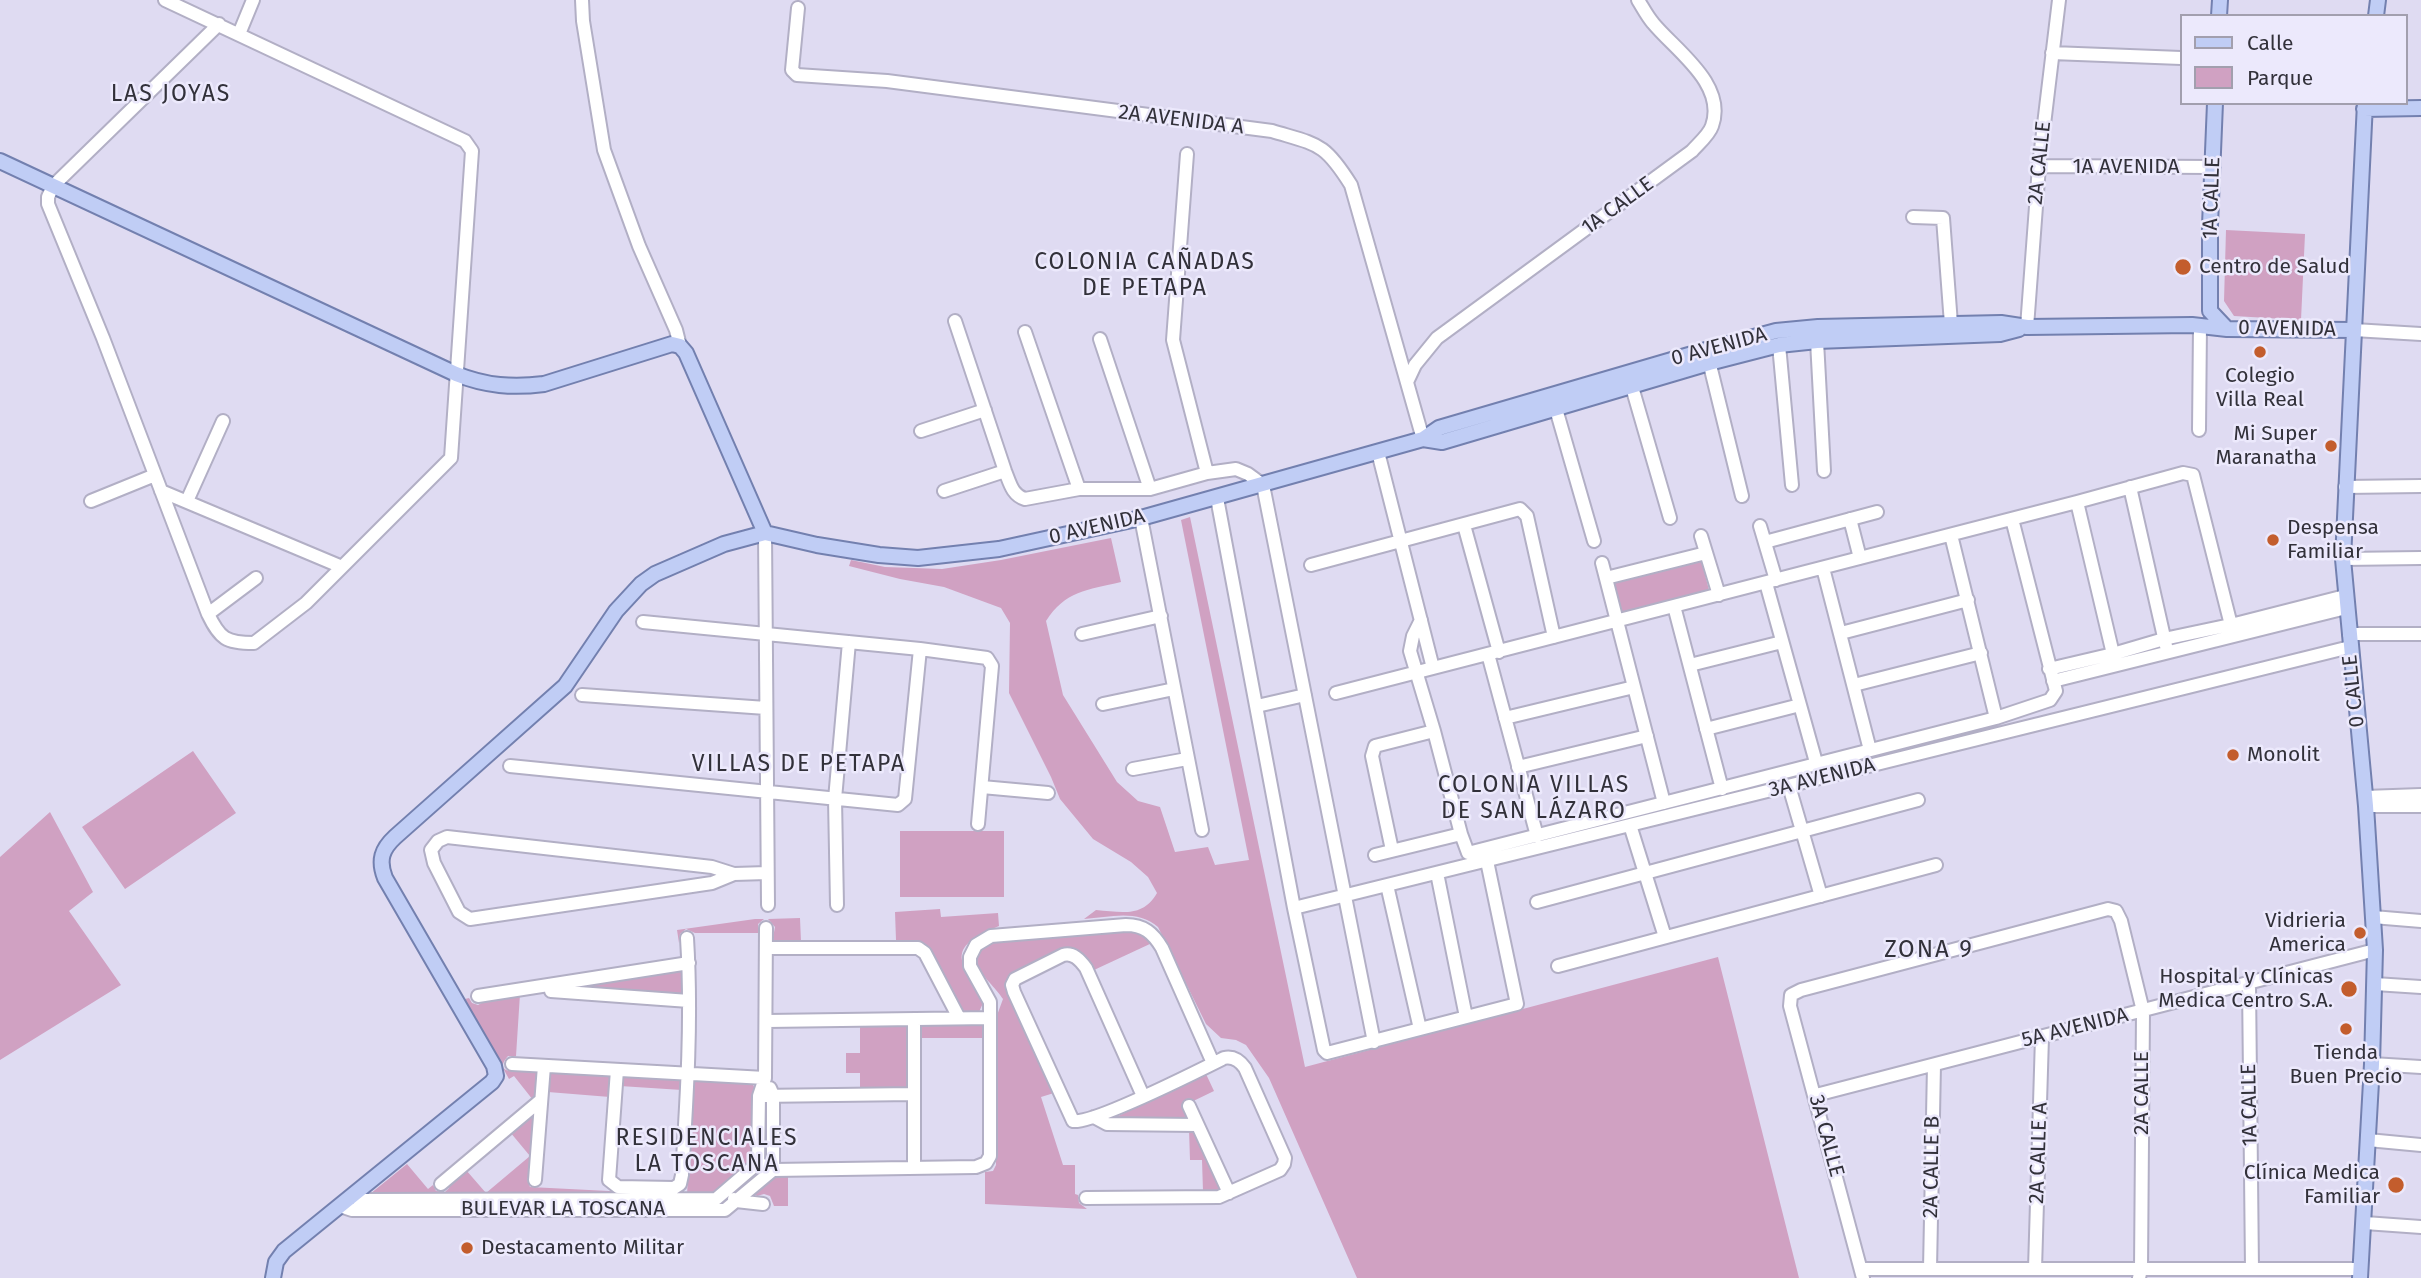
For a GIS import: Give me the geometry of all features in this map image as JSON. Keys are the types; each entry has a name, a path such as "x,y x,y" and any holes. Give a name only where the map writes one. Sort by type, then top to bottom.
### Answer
{"main road":[{"name":"1A CALLE","path":"2210,311 2215,105"},
{"path":"2365,106 2421,108"},
{"name":"0 CALLE","path":"2360,1274 2365,1223 2375,950 2365,802 2343,559 2365,106"},
{"path":"0,161 456,374 482,383 523,387 544,384 672,344 680,346 686,353 765,533 724,544 641,584 616,611 565,686 385,847 382,866 385,878 453,992 496,1074 492,1082 285,1251 276,1262 273,1277"},
{"path":"2196,326 2210,311 2227,329"},
{"name":"0 AVENIDA","path":"765,533 878,555 918,558 999,549 1141,518 1217,498 1423,439 1439,428 1632,387 1754,336 1799,328 2001,323 2027,327 2196,326 2227,329 2354,330"},
{"name":"0 AVENIDA","path":"1554,402 1707,356 1817,341 2000,334 2027,327"}],"street":[{"path":"165,0 219,24 465,141 472,151 452,458 306,603 254,643 228,641 216,630 208,614 48,204 53,186 219,24"},
{"path":"239,34 253,0"},
{"path":"582,0 604,150 680,346"},
{"name":"1A CALLE","path":"1407,382 1415,365 1437,338 1692,151 1712,127 1714,103 1705,80 1684,53 1652,23 1638,0"},
{"name":"2A CALLE","path":"2027,327 2039,166 2059,0"},
{"name":"2A AVENIDA A","path":"797,8 791,59 792,70 797,75 887,81 1272,131 1320,146 1338,163 1351,185 1423,439"},
{"path":"2052,53 2180,58"},
{"path":"1187,154 1172,340 1207,472"},
{"name":"1A AVENIDA","path":"2039,166 2213,167"},
{"path":"1913,217 1943,218 1951,324"},
{"path":"955,321 1005,471 1014,493 1025,499 1079,489 1150,489 1207,472 1236,469 1263,485 1374,1042"},
{"path":"2196,326 2199,430"},
{"name":"0 AVENIDA","path":"2354,330 2421,334"},
{"path":"1025,332 1079,489"},
{"path":"1100,339 1150,489"},
{"path":"1817,341 1824,471"},
{"path":"1779,345 1792,485"},
{"path":"1707,356 1742,496"},
{"path":"1632,387 1670,518"},
{"path":"1554,402 1594,541"},
{"path":"921,431 985,410"},
{"path":"187,500 223,421"},
{"path":"1378,452 1433,668"},
{"path":"944,491 1005,471"},
{"path":"1336,694 2183,473 2193,475 2231,625"},
{"path":"91,501 155,475"},
{"path":"2345,487 2421,486"},
{"path":"2130,487 2169,653"},
{"path":"161,491 342,567"},
{"path":"1217,498 1294,908 1324,1050 1330,1053 1517,1004 1487,861"},
{"path":"2077,502 2113,654"},
{"path":"1311,565 1520,509 1524,511 1554,637"},
{"path":"1765,542 1877,512"},
{"path":"1141,518 1202,830"},
{"path":"1850,519 1860,558"},
{"path":"1421,620 1413,636 1410,651 1468,853 1817,766 1996,718 2050,700 2056,691 2012,519"},
{"path":"1464,525 1494,653 1505,718 1536,836"},
{"path":"1760,526 1782,642 1817,766"},
{"path":"765,533 768,905"},
{"path":"1951,535 1996,718"},
{"path":"1701,536 1719,595"},
{"path":"1606,578 1706,553"},
{"path":"2343,559 2421,558"},
{"path":"1602,563 1664,803"},
{"path":"1824,568 1870,750"},
{"path":"208,614 256,578"},
{"path":"1841,633 1968,600"},
{"path":"2051,675 2164,639 2346,602"},
{"path":"2051,675 2169,653 2346,602"},
{"path":"1674,606 1722,789"},
{"path":"1082,634 1161,616"},
{"path":"643,622 984,657 991,663 978,824"},
{"name":"3A AVENIDA","path":"1294,908 1789,786 2350,641 2421,634"},
{"path":"837,905 835,799 849,642"},
{"path":"1690,665 1782,642"},
{"path":"510,766 894,806 905,799 920,649"},
{"path":"1854,685 1981,653"},
{"path":"1505,718 1634,687"},
{"path":"1102,704 1174,689"},
{"path":"582,695 766,708"},
{"path":"1257,706 1305,695"},
{"path":"1706,729 1800,705"},
{"path":"1392,850 1371,756 1375,746 1434,732"},
{"path":"1518,767 1647,736"},
{"path":"1133,769 1187,759"},
{"path":"1789,786 1821,896"},
{"path":"982,787 1048,793"},
{"path":"2365,802 2421,795"},
{"path":"1537,902 1918,800"},
{"path":"2365,802 2421,806"},
{"path":"1630,825 1665,937"},
{"path":"1375,855 1461,834"},
{"path":"734,874 712,883 470,919 459,912 434,863 431,850 438,841 447,837 712,867 734,874 767,873"},
{"path":"1558,966 1936,865"},
{"path":"1437,873 1466,1017"},
{"path":"1387,885 1420,1029"},
{"name":"3A CALLE","path":"1862,1274 1790,1006 1791,995 1801,990 2096,912 2108,909 2116,911"},
{"name":"2A CALLE","path":"2116,911 2121,921 2143,1010 2140,1274"},
{"path":"2373,917 2421,922"},
{"path":"766,928 765,1078 759,1096 758,1163 773,1170 978,1167 989,1160 988,997 970,966 973,948 983,939 995,936 1126,925 1148,930 1157,939 1213,1063"},
{"path":"617,1070 609,1178 616,1186 670,1189 680,1184 682,1175 690,1001 687,938"},
{"path":"766,948 918,948 926,953 959,1018"},
{"name":"5A AVENIDA","path":"1816,1095 2375,950"},
{"path":"1086,1198 1219,1197 1280,1170 1285,1158 1242,1064 1227,1057 1143,1096 1094,1117 1073,1121 1013,989 1013,982 1018,976 1063,955 1074,956 1086,968 1143,1096"},
{"path":"478,996 689,963"},
{"name":"1A CALLE","path":"2249,983 2252,1269"},
{"path":"2375,984 2421,987"},
{"path":"529,990 690,1001"},
{"path":"766,1021 990,1018"},
{"path":"914,1020 914,1168"},
{"name":"2A CALLE A","path":"2035,1269 2042,1037"},
{"path":"2372,1063 2421,1067"},
{"path":"512,1064 765,1078"},
{"name":"2A CALLE B","path":"1930,1269 1934,1065"},
{"path":"536,1180 544,1066"},
{"path":"765,1078 773,1095 773,1170"},
{"path":"759,1096 913,1094"},
{"path":"441,1184 541,1100"},
{"path":"1189,1106 1229,1193"},
{"path":"1094,1117 1107,1124 1197,1125"},
{"path":"2368,1140 2421,1145"},
{"name":"BULEVAR LA TOSCANA","path":"346,1201 716,1199 758,1163"},
{"name":"BULEVAR LA TOSCANA","path":"346,1201 352,1210 725,1210 773,1170"},
{"path":"726,1191 736,1201 763,1204"},
{"path":"2365,1223 2421,1227"},
{"path":"1862,1274 1930,1269 2035,1269 2140,1274 2252,1269 2360,1274"}],"green space":[{"path":"2226,230 2305,234 2301,320 2234,316 2224,301"},
{"path":"1190,517 1305,1067 1718,957 1799,1278 1357,1278 1269,1078 1246,1045 1236,1040 1221,1038 1206,1024 1158,927 1150,921 1133,916 1084,919 1096,910 1138,910 1157,893 1148,877 1131,862 1093,839 1060,799 1009,693 1010,623 1001,608 944,587 849,566 851,560 885,567 942,569 1111,538 1121,582 1078,593 1061,603 1046,621 1063,695 1117,782 1138,801 1160,807 1175,852 1208,847 1215,865 1249,860 1181,520"},
{"path":"1701,559 1709,590 1621,613 1613,581"},
{"path":"193,751 236,813 125,889 82,827"},
{"path":"50,812 93,892 69,911 121,985 0,1060 0,857"},
{"path":"900,831 1004,831 1004,897 900,897"},
{"path":"940,909 941,917 998,913 999,926 981,934 963,950 964,966 983,1003 979,1012 962,1010 927,947 896,940 895,912"},
{"path":"800,918 801,942 772,943 775,927 768,919"},
{"path":"764,919 758,924 759,933 695,933 686,929 680,934 679,943 677,930"},
{"path":"1128,931 1144,935 1152,943 1094,970 1087,960 1059,951 1014,973 1054,1093 1041,1097 1063,1165 1075,1165 1075,1194 1078,1195 1079,1203 1087,1209 985,1204 985,1172 993,1171 996,1165 996,1018 1003,999 979,969 977,954 982,948 994,943"},
{"path":"689,963 689,1001 529,990"},
{"path":"520,994 516,1056 508,1056 503,1067 512,1071 538,1069 536,1098 533,1100 514,1076 509,1079 465,999 469,998 472,1003 478,1005"},
{"path":"920,1025 982,1026 982,1038 920,1038"},
{"path":"860,1027 909,1027 909,1089 860,1089 860,1073 846,1073 846,1053 860,1053"},
{"path":"549,1070 611,1074 610,1097 548,1092"},
{"path":"621,1074 683,1078 682,1090 620,1086"},
{"path":"1206,1074 1214,1091 1183,1106 1187,1115 1183,1119 1112,1119"},
{"path":"693,1079 751,1082 755,1088 754,1159 712,1195 687,1195"},
{"path":"536,1110 532,1172 527,1179 530,1187 685,1195 370,1194 407,1164 428,1189 433,1185 436,1191 445,1192 450,1183 466,1170 486,1193 530,1156 510,1132"},
{"path":"1189,1129 1194,1129 1220,1188 1218,1190 1203,1191 1202,1160 1190,1160"},
{"path":"777,1173 788,1173 788,1206 774,1206 770,1196 757,1196 754,1193"}],"place":[{"name":"Centro de Salud","path":"2183,267"},
{"name":"Colegio Villa Real","path":"2260,352"},
{"name":"Mi Super Maranatha","path":"2331,446"},
{"name":"Despensa Familiar","path":"2273,540"},
{"name":"Monolit","path":"2233,755"},
{"name":"Vidrieria America","path":"2360,933"},
{"name":"Hospital y Clínicas Medica Centro S.A.","path":"2349,989"},
{"name":"Tienda Buen Precio","path":"2346,1029"},
{"name":"Clínica Medica Familiar","path":"2396,1185"},
{"name":"Destacamento Militar","path":"467,1248"}],"district":[{"name":"LAS JOYAS","path":"171,95"},
{"name":"COLONIA CAÑADAS DE PETAPA","path":"1145,276"},
{"name":"VILLAS DE PETAPA","path":"799,765"},
{"name":"COLONIA VILLAS DE SAN LÁZARO","path":"1534,799"},
{"name":"ZONA 9","path":"1929,950"},
{"name":"RESIDENCIALES LA TOSCANA","path":"707,1152"}]}
